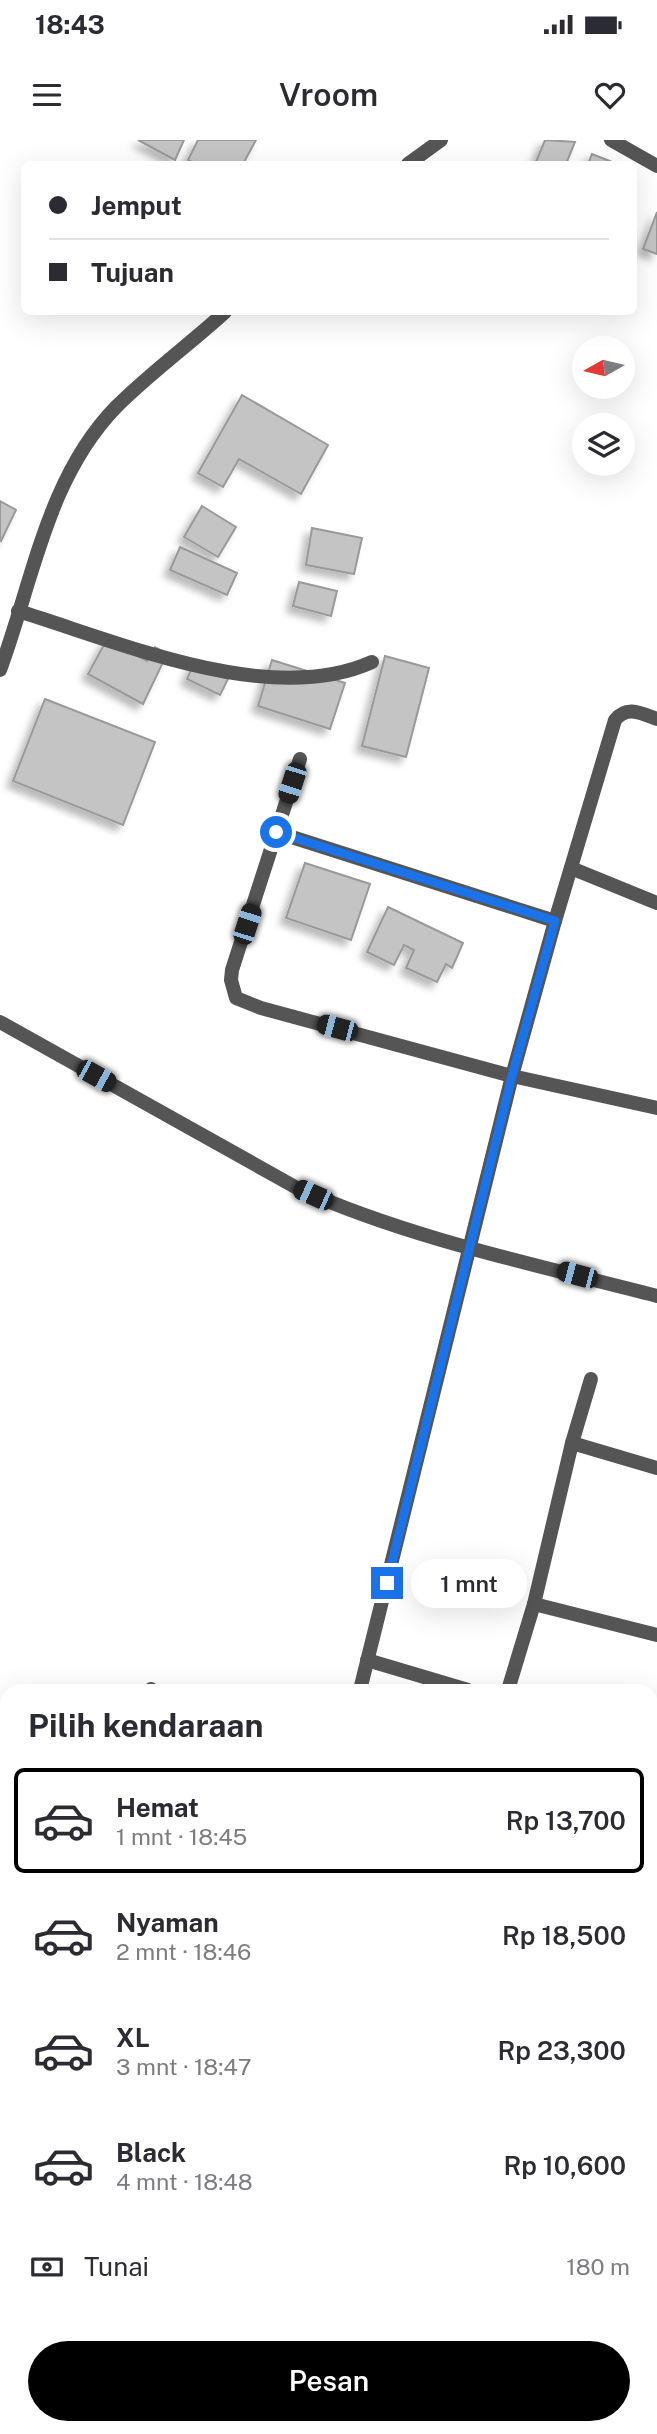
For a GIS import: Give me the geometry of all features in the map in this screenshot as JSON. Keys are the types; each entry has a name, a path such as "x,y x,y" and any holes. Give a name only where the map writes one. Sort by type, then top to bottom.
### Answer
{"street":[{"path":"412,161 441,140"},
{"path":"611,140 657,166"},
{"path":"0,670 48,519 85,448 116,408 222,315"},
{"path":"19,611 208,669 267,678 348,673 372,662"},
{"path":"362,1684 512,1076 615,720 627,711 657,719"},
{"path":"300,758 232,970 231,980 236,998 261,1008 512,1076 657,1108"},
{"path":"276,832 555,921"},
{"path":"571,868 657,903"},
{"path":"0,1023 298,1188 329,1202 470,1248 657,1296"},
{"path":"510,1684 534,1604 572,1443 591,1379"},
{"path":"572,1443 657,1468"},
{"path":"534,1604 657,1635"},
{"path":"368,1660 448,1684"}],"building":[{"path":"138,140 184,140 175,160"},
{"path":"198,140 256,140 245,161 188,160"},
{"path":"545,140 575,142 567,161 536,161"},
{"path":"592,154 610,161 589,161"},
{"path":"657,212 657,254 643,249"},
{"path":"242,395 328,445 301,494 239,459 223,487 198,473"},
{"path":"0,501 16,510 1,541 0,540"},
{"path":"202,506 236,527 218,557 184,537"},
{"path":"312,528 362,538 354,574 306,565"},
{"path":"180,547 237,573 227,595 170,570"},
{"path":"299,582 337,591 331,616 293,606"},
{"path":"107,639 147,661 155,647 167,654 143,704 88,674"},
{"path":"385,656 429,668 406,757 362,746"},
{"path":"272,660 345,683 330,729 258,706"},
{"path":"194,663 228,679 220,695 187,679"},
{"path":"45,699 155,742 123,825 13,781"},
{"path":"305,863 370,884 351,940 286,918"},
{"path":"388,907 463,943 452,968 446,964 437,982 406,968 414,950 404,945 394,965 367,952"}],"route":[{"path":"276,832 555,921 512,1076 387,1583"}]}
